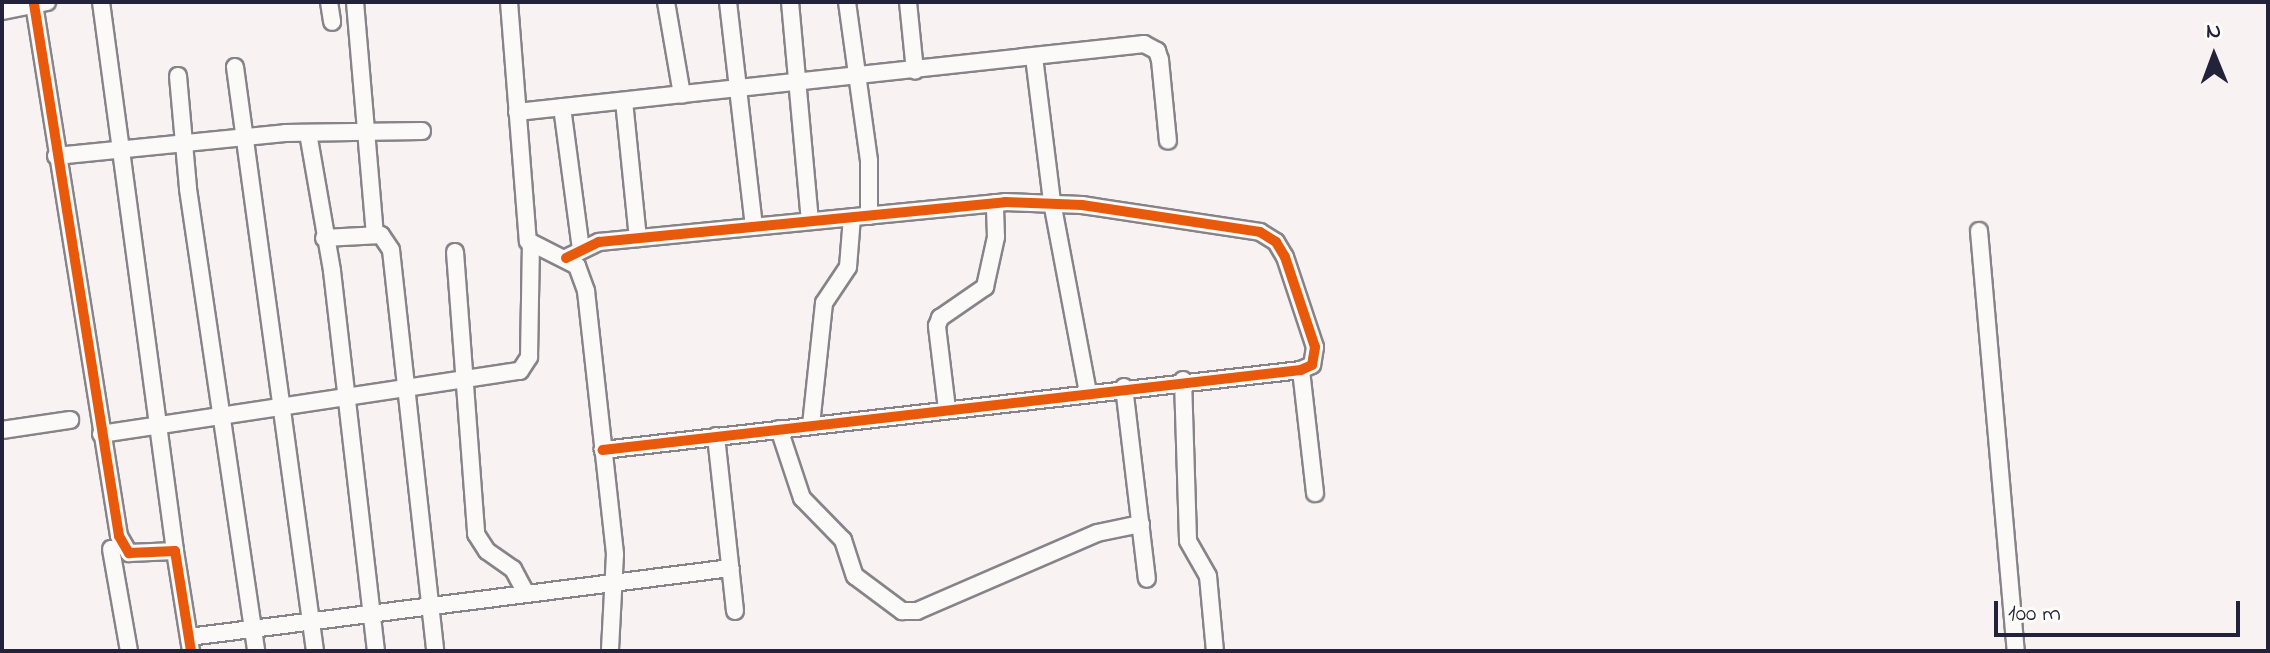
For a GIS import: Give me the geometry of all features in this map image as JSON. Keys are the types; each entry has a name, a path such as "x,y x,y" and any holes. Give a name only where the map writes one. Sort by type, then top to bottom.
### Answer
{"street":[{"path":"101,2 190,644 251,629 731,568"},
{"path":"329,2 332,22"},
{"path":"355,2 375,234"},
{"path":"101,434 462,381 520,371 526,365 531,246 509,2"},
{"path":"666,2 682,95"},
{"path":"728,2 754,227"},
{"path":"790,2 810,221"},
{"path":"811,425 824,303 848,267 860,217 867,144 854,77 847,2"},
{"path":"908,2 915,71"},
{"path":"25,6 56,156 122,546 141,554 175,551"},
{"path":"517,112 1151,45 1160,60 1168,141"},
{"path":"1034,57 1052,202 1088,392"},
{"path":"235,67 315,651"},
{"path":"178,76 182,142 219,416 256,651"},
{"path":"624,101 638,238"},
{"path":"562,107 574,254 586,291 603,450 613,582 610,651"},
{"path":"56,156 244,137 422,131"},
{"path":"308,133 376,651"},
{"path":"531,246 574,254 599,242 995,203 1052,202 1247,230 1276,242 1315,347 1312,365 1301,370 1183,380 603,450"},
{"path":"947,409 937,326 940,318 985,287 996,237 995,203"},
{"path":"1979,231 2016,651"},
{"path":"324,238 375,234 386,238 391,250 403,389 435,651"},
{"path":"455,252 462,381 476,534 487,551 513,569 526,593"},
{"path":"1301,370 1315,493"},
{"path":"1183,380 1188,541 1211,589 1215,651"},
{"path":"1124,387 1147,579"},
{"path":"2,430 70,420"},
{"path":"779,429 802,498 843,540 855,576 902,611 917,611 1097,533 1141,524"},
{"path":"716,436 735,611"},
{"path":"111,549 129,651"}],"cycle path":[{"path":"34,4 119,536 129,553 175,551 191,651"},
{"path":"566,258 599,242 1005,202 1082,205 1260,232 1276,242 1285,257 1315,347 1312,365 1301,370 603,450"}]}
